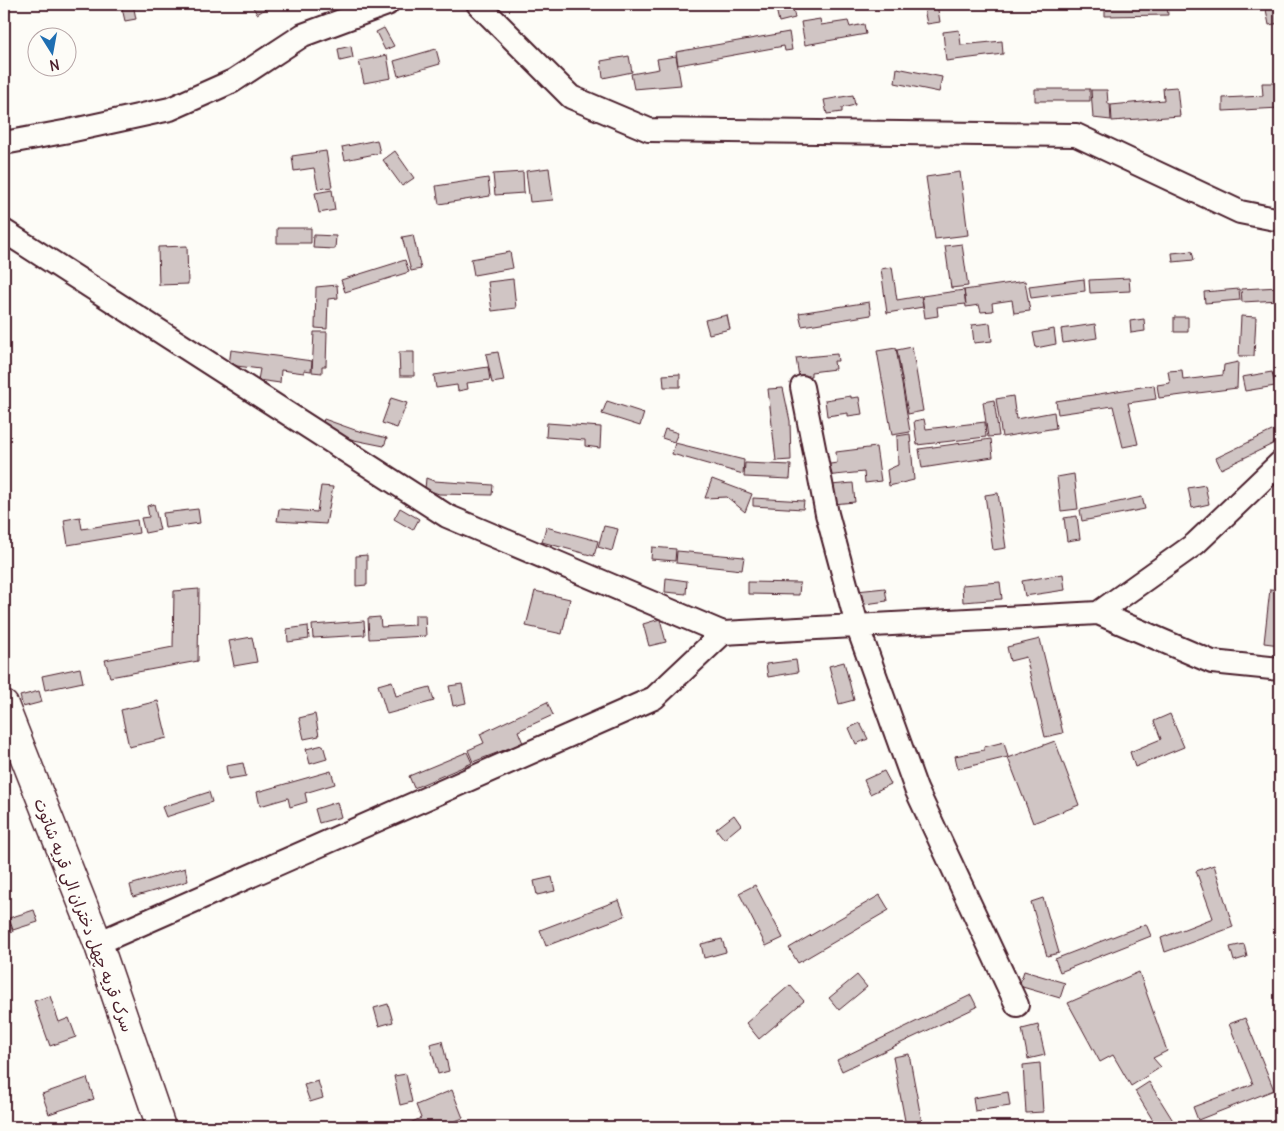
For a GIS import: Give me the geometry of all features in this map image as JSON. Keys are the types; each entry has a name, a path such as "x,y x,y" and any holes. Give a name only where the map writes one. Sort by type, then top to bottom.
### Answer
{"street":[{"path":"4,143 170,109 233,81 303,35 387,4"},
{"path":"478,4 570,97 649,130 1076,134 1240,212 1280,220"},
{"path":"4,230 447,516 723,633 1098,613 1212,662 1280,669"},
{"path":"802,387 827,514 857,625 916,789 1017,1005"},
{"path":"1098,613 1195,544 1280,463"},
{"path":"98,943 654,698 723,633"},
{"name":"سرک قریه چهل دختران الی قریه شاتوت","path":"4,705 98,943 160,1127"}],"building":[{"path":"121,4 133,4 136,19 125,21"},
{"path":"251,4 274,4 257,14"},
{"path":"775,4 792,4 795,18 779,22"},
{"path":"923,4 937,4 940,22 927,24"},
{"path":"1167,4 1168,15 1105,16 1105,5"},
{"path":"1265,4 1279,4 1280,23 1269,25"},
{"path":"820,19 821,25 848,21 850,27 864,24 866,34 805,45 801,22"},
{"path":"384,28 394,46 385,50 376,32"},
{"path":"959,30 961,45 1002,41 1003,54 946,61 943,32"},
{"path":"789,32 792,50 785,51 784,46 678,65 676,52"},
{"path":"351,46 353,58 340,61 338,49"},
{"path":"436,49 440,64 398,76 394,61"},
{"path":"387,55 391,78 364,83 359,61"},
{"path":"629,56 632,72 603,78 601,61"},
{"path":"676,56 681,85 634,89 631,74 659,69 657,59"},
{"path":"897,68 942,77 939,92 895,83"},
{"path":"1262,83 1280,83 1280,108 1223,111 1223,98 1263,96"},
{"path":"1177,87 1180,116 1112,121 1111,105 1164,100 1163,88"},
{"path":"1035,89 1090,89 1090,101 1035,101"},
{"path":"1091,90 1107,90 1111,120 1093,118"},
{"path":"853,95 855,105 842,108 842,112 827,114 824,100"},
{"path":"377,140 380,153 345,160 342,147"},
{"path":"326,151 332,187 318,189 314,168 294,171 292,156"},
{"path":"395,151 414,178 402,186 383,160"},
{"path":"549,168 553,200 530,202 526,171"},
{"path":"523,172 524,193 495,195 493,174"},
{"path":"960,172 968,235 935,239 926,177"},
{"path":"488,178 490,196 439,204 436,186"},
{"path":"332,190 335,210 319,213 315,193"},
{"path":"277,228 311,228 311,243 277,243"},
{"path":"314,235 336,236 335,249 313,248"},
{"path":"413,235 421,269 411,271 402,237"},
{"path":"962,244 968,286 951,288 945,246"},
{"path":"187,246 188,284 159,285 158,247"},
{"path":"1192,251 1194,260 1173,262 1172,253"},
{"path":"510,252 513,268 474,275 471,259"},
{"path":"405,260 409,272 345,292 341,280"},
{"path":"892,267 897,300 921,296 923,307 887,313 881,269"},
{"path":"1129,278 1130,291 1090,293 1089,280"},
{"path":"513,279 516,308 492,311 488,282"},
{"path":"1084,279 1085,291 1031,298 1029,286"},
{"path":"1025,281 1030,311 1014,313 1012,300 992,303 993,311 981,312 979,305 966,307 964,290"},
{"path":"337,285 338,298 328,299 327,329 315,328 316,287"},
{"path":"1280,287 1280,300 1242,302 1241,289"},
{"path":"1239,289 1240,300 1205,303 1204,292"},
{"path":"964,290 966,304 937,307 938,316 925,318 922,296"},
{"path":"869,302 871,315 802,326 799,313"},
{"path":"727,315 730,329 709,334 705,320"},
{"path":"1241,316 1256,317 1254,356 1239,356"},
{"path":"1174,317 1188,317 1188,332 1174,332"},
{"path":"1144,319 1145,331 1131,333 1130,321"},
{"path":"990,323 992,341 974,343 972,325"},
{"path":"1095,324 1097,338 1063,343 1061,329"},
{"path":"1054,329 1056,344 1036,348 1033,333"},
{"path":"314,332 327,332 326,366 322,366 322,373 312,372"},
{"path":"912,347 923,411 908,414 897,350"},
{"path":"896,348 910,432 892,435 877,351"},
{"path":"231,350 312,361 311,371 304,370 304,373 281,370 280,383 258,380 260,369 229,365"},
{"path":"399,352 414,352 414,376 400,376"},
{"path":"498,352 504,381 492,383 486,354"},
{"path":"837,354 838,361 834,361 835,369 811,372 811,376 799,377 796,358"},
{"path":"1238,362 1237,388 1159,398 1157,385 1170,383 1168,371 1182,370 1183,380 1223,375 1224,365"},
{"path":"488,367 490,380 467,383 468,389 458,391 457,385 436,388 434,375"},
{"path":"1272,372 1275,386 1245,391 1242,377"},
{"path":"1280,372 1280,386 1275,386 1273,373"},
{"path":"680,374 680,387 664,387 663,375"},
{"path":"1154,385 1156,399 1128,403 1138,444 1123,447 1113,406 1058,414 1056,401"},
{"path":"783,388 790,421 791,460 776,461 768,389"},
{"path":"851,396 851,398 859,397 862,414 848,416 848,413 827,416 825,400"},
{"path":"1013,396 1016,419 1054,412 1056,428 1002,437 996,399"},
{"path":"391,398 407,403 397,428 382,423"},
{"path":"994,400 999,436 988,437 983,402"},
{"path":"607,401 644,413 640,426 602,414"},
{"path":"324,419 355,430 387,438 384,446 354,440 321,428"},
{"path":"924,419 926,429 985,422 986,437 917,445 914,421"},
{"path":"547,423 601,427 600,448 585,446 585,440 546,437"},
{"path":"665,429 678,433 674,442 662,438"},
{"path":"1274,430 1279,441 1221,469 1216,458"},
{"path":"910,434 914,480 889,486 887,470 898,465 897,436"},
{"path":"991,439 993,457 922,468 919,449"},
{"path":"675,443 744,460 743,474 672,454"},
{"path":"876,447 881,481 865,483 864,472 825,476 824,465 837,463 836,452"},
{"path":"745,463 791,465 790,479 744,477"},
{"path":"1074,474 1078,509 1061,511 1057,477"},
{"path":"426,478 434,481 493,485 492,495 439,494 425,489"},
{"path":"712,479 752,494 745,512 727,497 705,498"},
{"path":"853,483 855,502 833,504 831,485"},
{"path":"1205,485 1209,504 1192,508 1188,488"},
{"path":"321,486 333,487 326,524 277,521 279,509 317,512"},
{"path":"998,493 1006,548 993,550 985,495"},
{"path":"1142,497 1145,509 1082,521 1080,510"},
{"path":"753,498 804,501 803,509 753,506"},
{"path":"154,504 160,530 145,533 141,518 149,517 147,506"},
{"path":"400,508 419,519 413,530 394,519"},
{"path":"198,509 200,523 165,528 163,513"},
{"path":"1077,516 1080,539 1067,541 1064,518"},
{"path":"80,517 82,529 137,520 139,533 68,545 64,520"},
{"path":"604,526 618,529 612,551 598,547"},
{"path":"546,527 598,541 594,556 542,542"},
{"path":"652,547 676,549 675,561 651,559"},
{"path":"677,551 744,557 742,570 676,563"},
{"path":"367,555 367,585 356,586 356,556"},
{"path":"1063,574 1065,590 1025,596 1022,581"},
{"path":"666,578 687,581 686,594 665,592"},
{"path":"748,582 800,583 799,595 748,594"},
{"path":"1000,582 1002,599 963,602 962,585"},
{"path":"885,588 887,601 858,605 857,591"},
{"path":"199,589 198,661 110,677 105,660 173,647 174,591"},
{"path":"1270,589 1280,590 1280,645 1264,643"},
{"path":"535,591 570,599 562,634 526,626"},
{"path":"415,615 425,615 426,636 369,639 368,618 380,617 381,627 415,625"},
{"path":"660,619 666,642 649,646 643,624"},
{"path":"364,621 365,635 313,638 312,625"},
{"path":"308,626 309,639 288,642 287,629"},
{"path":"252,637 257,662 234,666 229,641"},
{"path":"1040,639 1063,733 1045,737 1026,657 1010,661 1007,647"},
{"path":"796,660 798,672 768,677 766,664"},
{"path":"844,662 854,700 839,704 829,666"},
{"path":"80,668 83,682 45,690 42,676"},
{"path":"392,681 396,696 430,687 434,701 387,714 378,685"},
{"path":"462,684 466,703 453,706 449,686"},
{"path":"39,691 42,702 23,707 20,696"},
{"path":"158,701 167,738 129,747 121,710"},
{"path":"547,702 553,715 518,731 523,743 473,762 468,750 484,743 480,734"},
{"path":"315,714 319,736 304,739 299,718"},
{"path":"1170,714 1184,747 1135,767 1130,752 1161,739 1154,721"},
{"path":"860,723 868,739 856,744 849,728"},
{"path":"1055,741 1079,805 1033,823 1008,758"},
{"path":"1004,742 1008,757 958,769 955,756 984,750 984,747"},
{"path":"323,745 327,759 310,764 306,749"},
{"path":"467,752 472,763 414,788 409,776"},
{"path":"243,763 246,776 228,779 226,766"},
{"path":"331,771 335,784 305,793 307,802 290,807 288,798 260,806 257,792"},
{"path":"884,771 891,784 870,794 864,780"},
{"path":"209,792 212,802 166,817 162,807"},
{"path":"337,802 341,817 319,823 315,809"},
{"path":"734,815 741,825 724,839 716,829"},
{"path":"1214,865 1233,927 1165,952 1161,938 1213,918 1196,871"},
{"path":"185,868 188,881 133,897 130,885"},
{"path":"552,877 555,891 537,895 534,881"},
{"path":"755,885 783,938 766,946 739,893"},
{"path":"880,895 889,910 798,963 789,948"},
{"path":"1043,898 1059,953 1047,956 1031,902"},
{"path":"619,900 625,916 546,946 540,930"},
{"path":"34,910 38,922 13,930 9,918"},
{"path":"8,919 13,932 4,935 4,920"},
{"path":"1146,924 1151,936 1060,972 1055,959"},
{"path":"722,939 726,952 704,958 701,944"},
{"path":"1244,944 1247,957 1234,961 1230,947"},
{"path":"1024,971 1065,983 1060,998 1019,986"},
{"path":"1139,972 1167,1051 1153,1058 1161,1067 1131,1086 1113,1055 1100,1062 1068,1003"},
{"path":"857,975 867,987 839,1010 829,998"},
{"path":"790,985 804,1001 759,1039 746,1023"},
{"path":"971,995 977,1007 842,1071 837,1060"},
{"path":"50,996 59,1022 69,1018 76,1037 50,1046 34,1001"},
{"path":"388,1004 393,1022 379,1026 374,1008"},
{"path":"1245,1018 1274,1090 1198,1120 1193,1107 1253,1084 1229,1024"},
{"path":"1038,1025 1045,1055 1028,1059 1022,1029"},
{"path":"442,1041 449,1071 438,1074 430,1044"},
{"path":"909,1054 922,1123 906,1126 893,1057"},
{"path":"1040,1063 1043,1112 1026,1113 1023,1065"},
{"path":"406,1074 412,1102 400,1105 394,1076"},
{"path":"87,1078 94,1099 49,1114 42,1094"},
{"path":"318,1081 323,1098 310,1102 304,1085"},
{"path":"1149,1082 1177,1127 1157,1127 1135,1091"},
{"path":"452,1090 463,1118 440,1127 412,1127 410,1123 421,1118 416,1105"},
{"path":"1008,1092 1010,1106 975,1111 973,1098"},
{"path":"465,1121 467,1127 447,1127"},
{"path":"936,1121 937,1127 914,1127"}]}
